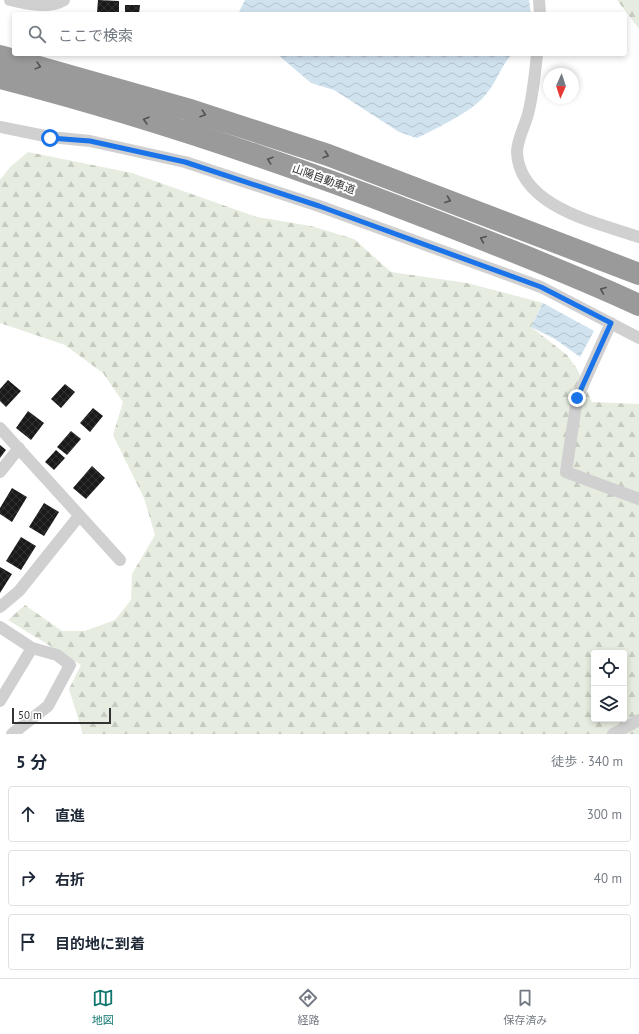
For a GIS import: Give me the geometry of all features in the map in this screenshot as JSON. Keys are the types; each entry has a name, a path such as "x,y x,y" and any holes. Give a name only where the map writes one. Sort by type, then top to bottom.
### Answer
{"highway":[{"name":"山陽自動車道","path":"0,56 187,109 328,155 639,274"},
{"name":"山陽自動車道","path":"0,78 198,135 328,180 477,237 639,305"}],"street":[{"path":"10,0 32,4 56,5 64,0"},
{"path":"539,0 540,12"},
{"path":"537,56 528,114 517,151 520,172 541,197 566,212 639,237"},
{"path":"0,127 50,138 90,141 185,162 319,206 541,287 639,338"},
{"path":"611,323 577,398 566,472 639,499"},
{"path":"0,428 120,560"},
{"path":"0,472 19,448"},
{"path":"0,607 19,591 80,516"},
{"path":"0,627 32,648 57,655 70,665 48,706 12,734"},
{"path":"0,701 32,648"},
{"path":"614,734 639,720"}],"green space":[{"path":"617,0 639,0 639,29 627,12"},
{"path":"28,152 132,173 257,217 311,226 354,239 391,272 467,283 543,303 531,327 567,355 577,369 592,402 639,404 639,734 83,734 69,689 81,665 8,620 25,605 62,631 85,631 115,620 131,600 132,574 155,535 144,498 113,435 123,402 103,373 65,345 0,323 0,180 10,167"}],"water":[{"path":"245,0 529,0 531,12 239,12"},
{"path":"279,56 510,56 481,100 464,113 417,138 399,132 334,90 311,83"},
{"path":"543,303 594,331 580,357 555,339 531,327"}],"building":[{"path":"98,0 119,1 119,12 97,12"},
{"path":"125,5 140,5 139,12 125,12"},
{"path":"8,380 21,391 6,407 0,401 0,389"},
{"path":"65,384 75,392 61,408 51,399"},
{"path":"93,408 103,416 90,432 80,423"},
{"path":"28,411 44,423 31,440 16,428"},
{"path":"71,431 81,439 67,455 57,447"},
{"path":"0,445 6,450 0,458"},
{"path":"56,450 65,458 54,470 45,462"},
{"path":"92,466 105,478 86,499 73,488"},
{"path":"12,488 27,497 12,522 0,514 0,508"},
{"path":"44,503 59,512 44,536 29,527"},
{"path":"21,537 36,546 21,570 6,561"},
{"path":"0,567 12,574 0,593"}],"route":[{"path":"50,138 90,141 185,162 319,206 541,287 611,323 577,398"}]}
